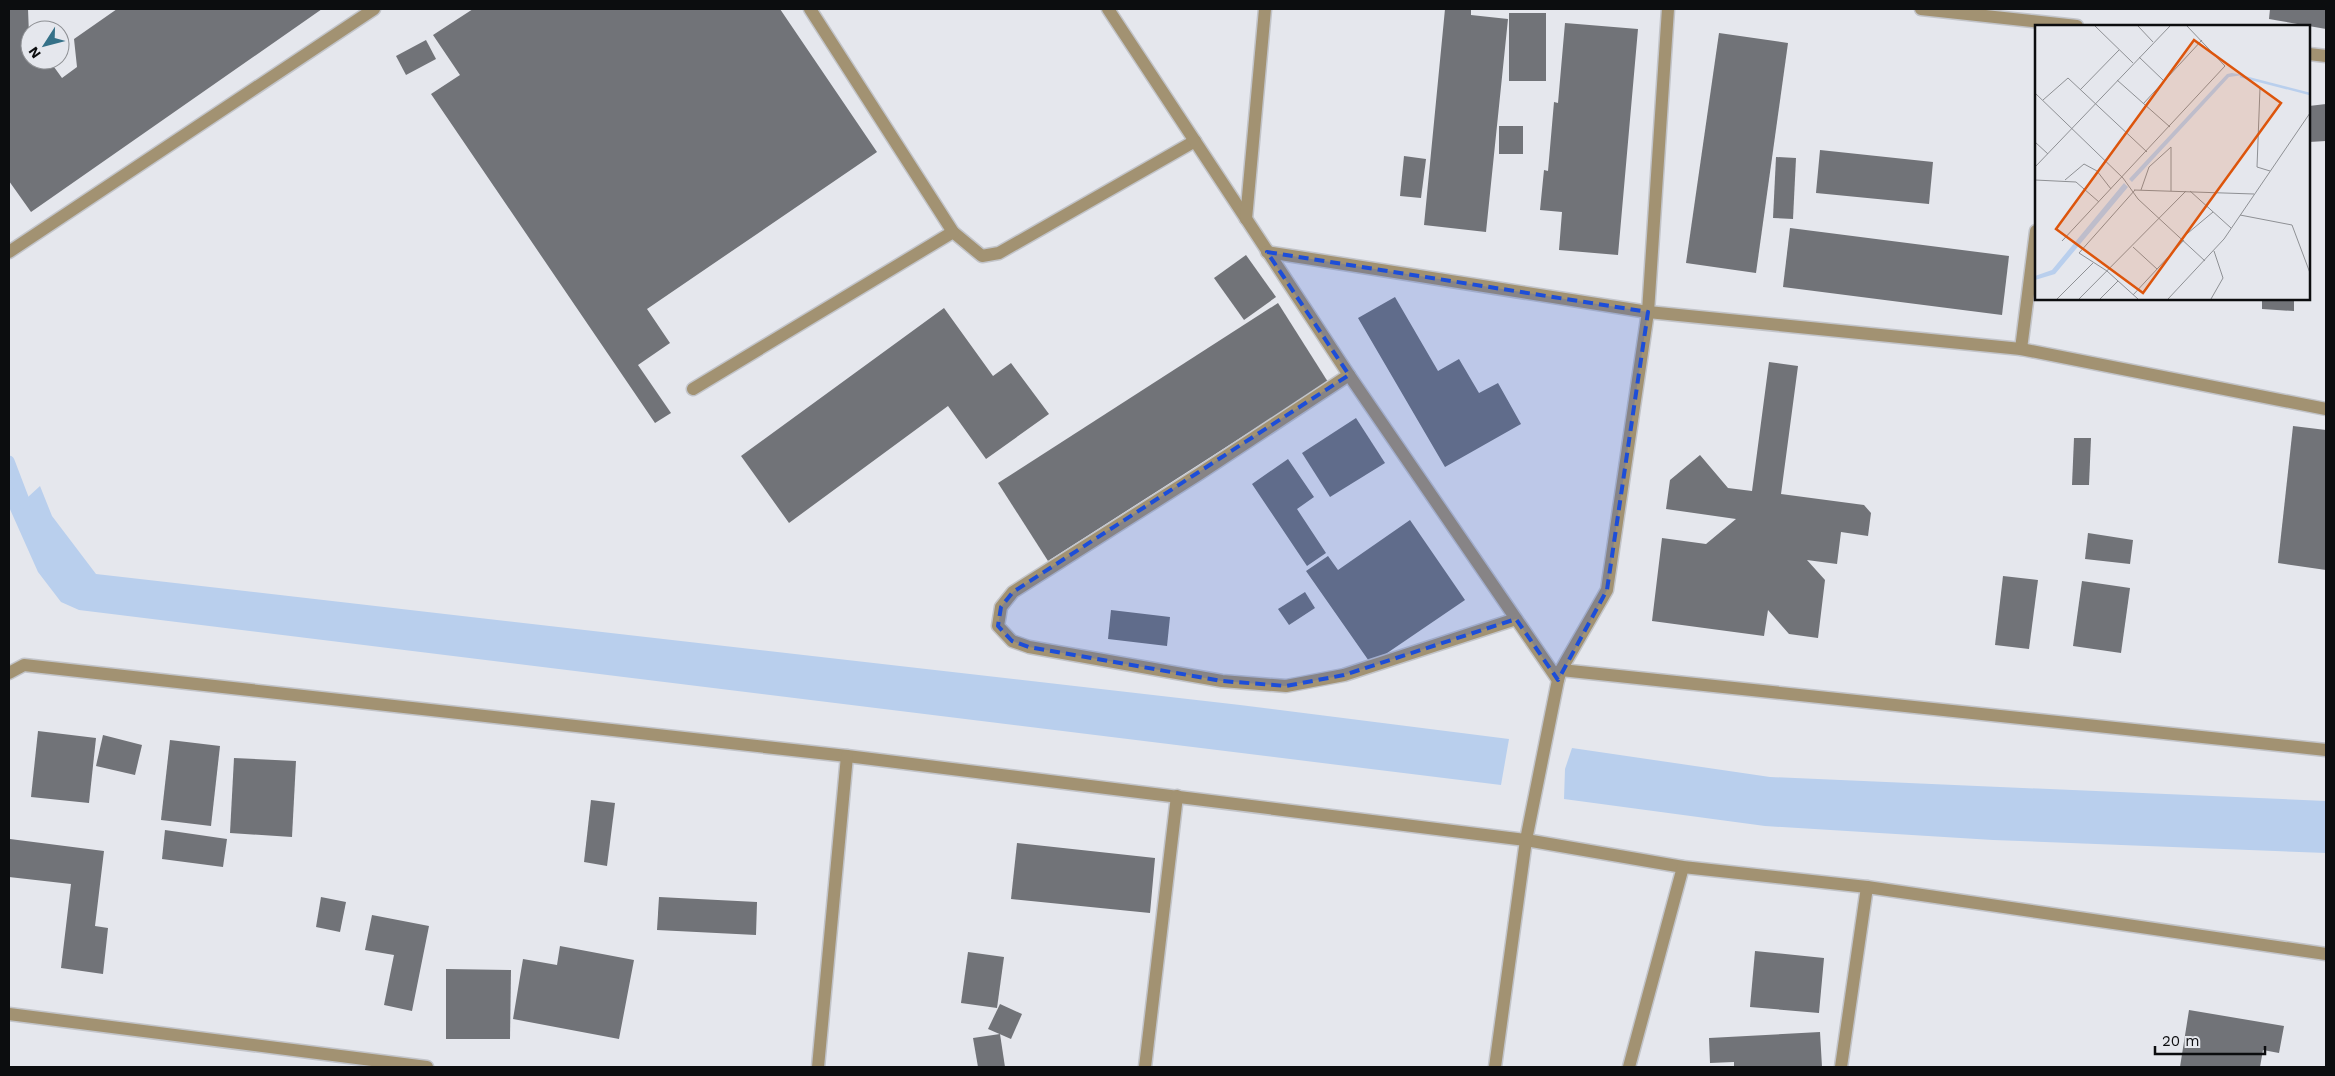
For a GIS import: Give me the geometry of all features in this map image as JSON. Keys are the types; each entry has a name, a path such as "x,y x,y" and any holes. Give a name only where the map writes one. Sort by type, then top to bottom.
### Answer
{"street":[{"path":"9,252 374,9"},
{"path":"810,9 953,232 982,256 999,253 1195,141"},
{"path":"1108,9 1349,375 1516,619 1560,675 2326,750"},
{"path":"1246,219 1265,9"},
{"path":"1495,1067 1526,840 1560,675 1607,590 1648,312 1668,9"},
{"path":"1921,9 2062,25"},
{"path":"2310,54 2326,56"},
{"path":"693,389 953,232"},
{"path":"2021,349 2035,239"},
{"path":"1268,252 1648,312 2021,349 2326,409"},
{"path":"1349,375 1199,474 1012,592 1001,607 998,626 1012,641 1029,647 1222,681 1286,686 1344,676 1516,619"},
{"path":"9,673 24,665 848,756 1526,840 1683,867 1867,887 2326,954"},
{"path":"818,1067 848,756"},
{"path":"1145,1067 1177,796"},
{"path":"1628,1067 1683,867"},
{"path":"1841,1067 1867,887"},
{"path":"9,1014 427,1067"}],"highlighted area":[{"path":"1267,252 1648,312 1607,590 1558,680 1516,619 1344,675 1286,686 1222,681 1029,647 1012,641 998,626 1001,607 1013,592 1349,375"}],"water":[{"path":"9,478 28,497 40,486 52,516 96,574 1240,705 1509,739 1501,785 79,610 61,602 38,572 9,507"},
{"path":"1572,748 1770,777 2326,801 2326,853 1993,840 1765,826 1564,799 1565,769"}],"building":[{"path":"9,9 28,9 28,20 20,20 20,70 56,70 62,78 77,67 74,39 117,9 322,9 31,212 9,181"},
{"path":"473,9 780,9 877,152 647,309 670,343 638,365 671,413 655,423 431,94 460,75 433,35"},
{"path":"1445,9 1471,9 1471,15 1508,19 1486,232 1424,225"},
{"path":"2270,9 2326,9 2326,29 2310,25 2269,19"},
{"path":"1509,13 1546,13 1546,81 1509,81"},
{"path":"1565,23 1638,29 1618,255 1559,250 1562,212 1540,210 1544,170 1548,171 1554,102 1558,103"},
{"path":"1719,33 1788,43 1756,273 1686,263"},
{"path":"426,40 436,59 406,75 396,56"},
{"path":"2326,104 2326,141 2310,142 2310,106"},
{"path":"1499,126 1523,126 1523,154 1499,154"},
{"path":"1820,150 1933,162 1929,204 1816,193"},
{"path":"1404,156 1426,159 1421,198 1400,196"},
{"path":"1776,157 1796,158 1793,219 1773,218"},
{"path":"1790,228 2009,256 2002,315 1783,287"},
{"path":"1246,255 1276,297 1244,320 1214,278"},
{"path":"1395,297 1438,371 1459,359 1479,393 1498,383 1521,424 1445,467 1358,318"},
{"path":"2262,300 2294,300 2294,311 2262,309"},
{"path":"1278,303 1328,382 1048,561 998,483"},
{"path":"944,308 993,376 1011,363 1049,414 986,459 948,406 789,523 741,456"},
{"path":"1769,362 1798,366 1781,494 1864,505 1871,513 1868,536 1841,532 1837,564 1807,560 1825,580 1818,638 1789,634 1768,610 1764,636 1652,621 1662,538 1706,544 1736,519 1666,509 1670,480 1700,455 1728,488 1752,491"},
{"path":"1356,418 1385,463 1330,497 1302,453"},
{"path":"2293,426 2326,430 2326,570 2278,563"},
{"path":"2074,438 2091,438 2089,485 2072,485"},
{"path":"1288,459 1314,497 1297,509 1326,553 1307,566 1252,484"},
{"path":"1410,520 1465,600 1371,664 1306,571 1328,556 1338,570"},
{"path":"2088,533 2133,540 2130,564 2085,559"},
{"path":"2003,576 2038,580 2029,649 1995,645"},
{"path":"2082,581 2130,588 2121,653 2073,646"},
{"path":"1305,592 1315,608 1289,625 1278,609"},
{"path":"1111,610 1170,617 1167,646 1108,639"},
{"path":"38,731 96,738 89,803 31,797"},
{"path":"103,735 142,745 135,775 96,766"},
{"path":"170,740 220,746 211,826 161,820"},
{"path":"234,758 296,761 292,837 230,833"},
{"path":"591,800 615,803 607,866 584,862"},
{"path":"165,830 227,839 223,867 162,859"},
{"path":"10,839 104,851 95,926 108,928 103,974 61,968 71,884 9,877"},
{"path":"1017,843 1155,858 1150,913 1011,899"},
{"path":"321,897 346,902 340,932 316,927"},
{"path":"659,897 757,902 756,935 657,930"},
{"path":"372,915 429,926 412,1011 384,1005 394,955 365,950"},
{"path":"560,946 634,960 619,1039 513,1019 523,959 557,965"},
{"path":"1755,951 1824,958 1819,1013 1750,1007"},
{"path":"968,952 1004,957 997,1008 961,1003"},
{"path":"446,969 511,970 510,1039 446,1039"},
{"path":"1000,1004 1022,1014 1011,1039 988,1029"},
{"path":"2189,1010 2284,1026 2279,1053 2263,1050 2260,1067 2180,1067"},
{"path":"1820,1032 1822,1067 1734,1067 1734,1062 1710,1063 1709,1038"},
{"path":"1000,1034 1005,1067 978,1067 973,1038"}],"waterway":[{"path":"9,461 25,503"}]}
